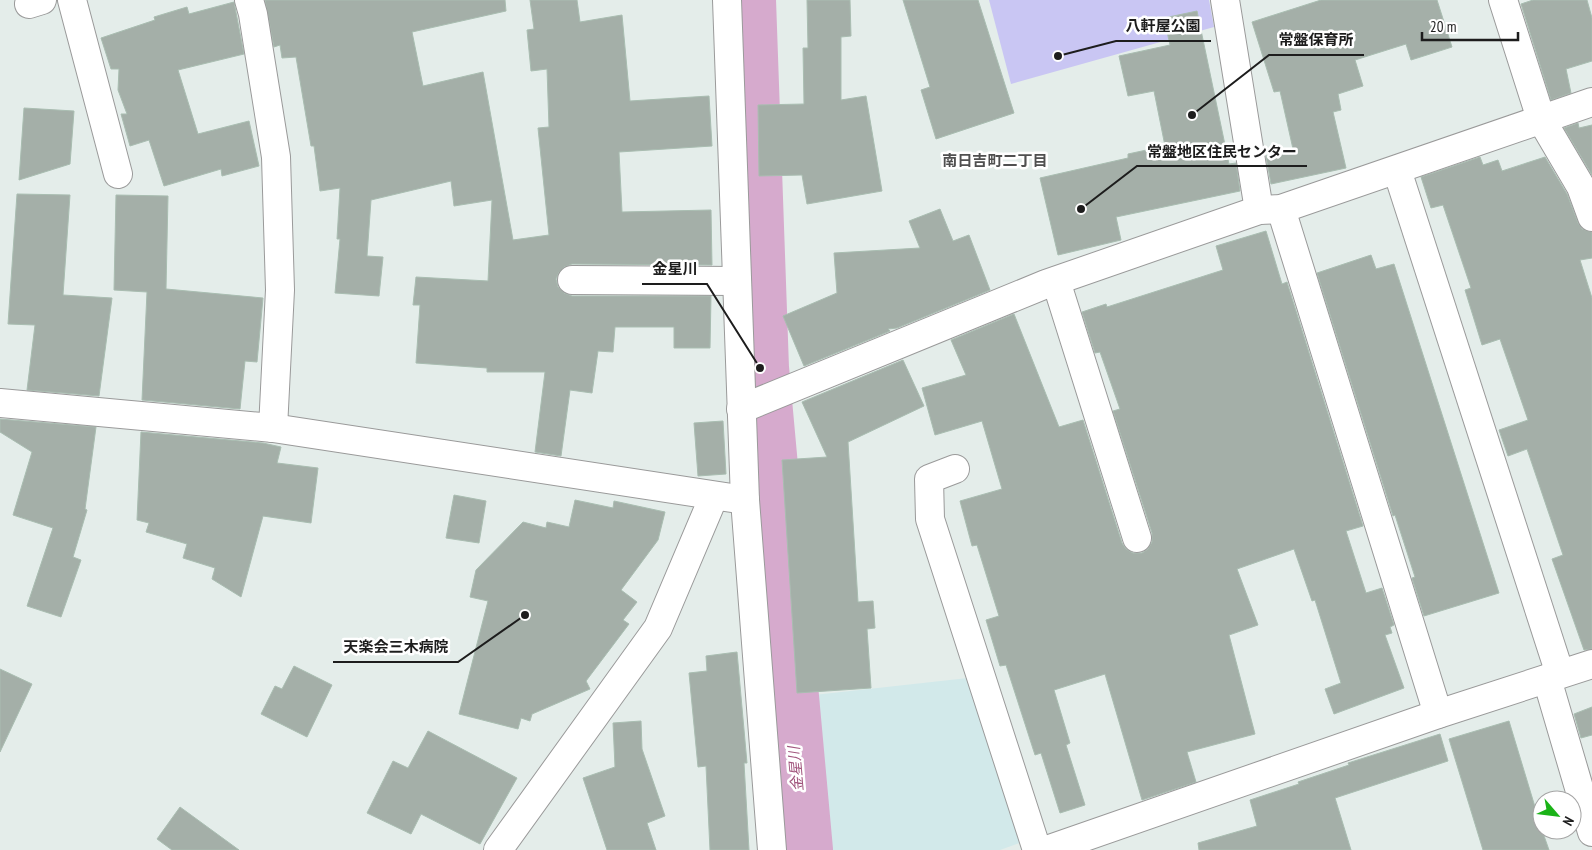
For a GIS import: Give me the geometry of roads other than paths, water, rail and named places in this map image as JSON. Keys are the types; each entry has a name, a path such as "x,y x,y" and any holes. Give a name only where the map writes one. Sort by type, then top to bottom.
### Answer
{"street":[{"path":"72,0 118,174"},
{"path":"248,0 253,14 276,157 280,290 273,428"},
{"path":"727,0 745,500 772,850"},
{"path":"1225,0 1270,209 1438,714"},
{"path":"1504,0 1541,119 1581,187 1592,217"},
{"path":"741,409 1056,281 1270,209 1397,170 1592,102"},
{"path":"1397,170 1554,676 1592,832"},
{"path":"572,280 737,281"},
{"path":"1056,281 1136,538"},
{"path":"0,403 273,428 745,500"},
{"path":"955,469 928,480 930,519 1037,850"},
{"path":"498,850 658,628 714,496"},
{"path":"1047,850 1438,714 1592,664"}],"waterway":[{"name":"金星川","path":"747,0 760,368 804,850"}],"place":[{"name":"八軒屋公園","path":"1058,56"},
{"name":"常盤保育所","path":"1192,115"},
{"name":"常盤地区住民センター","path":"1081,209"},
{"name":"金星川","path":"760,368"},
{"name":"天楽会三木病院","path":"525,615"}],"district":[{"name":"南日吉町二丁目","path":"995,161"}]}
